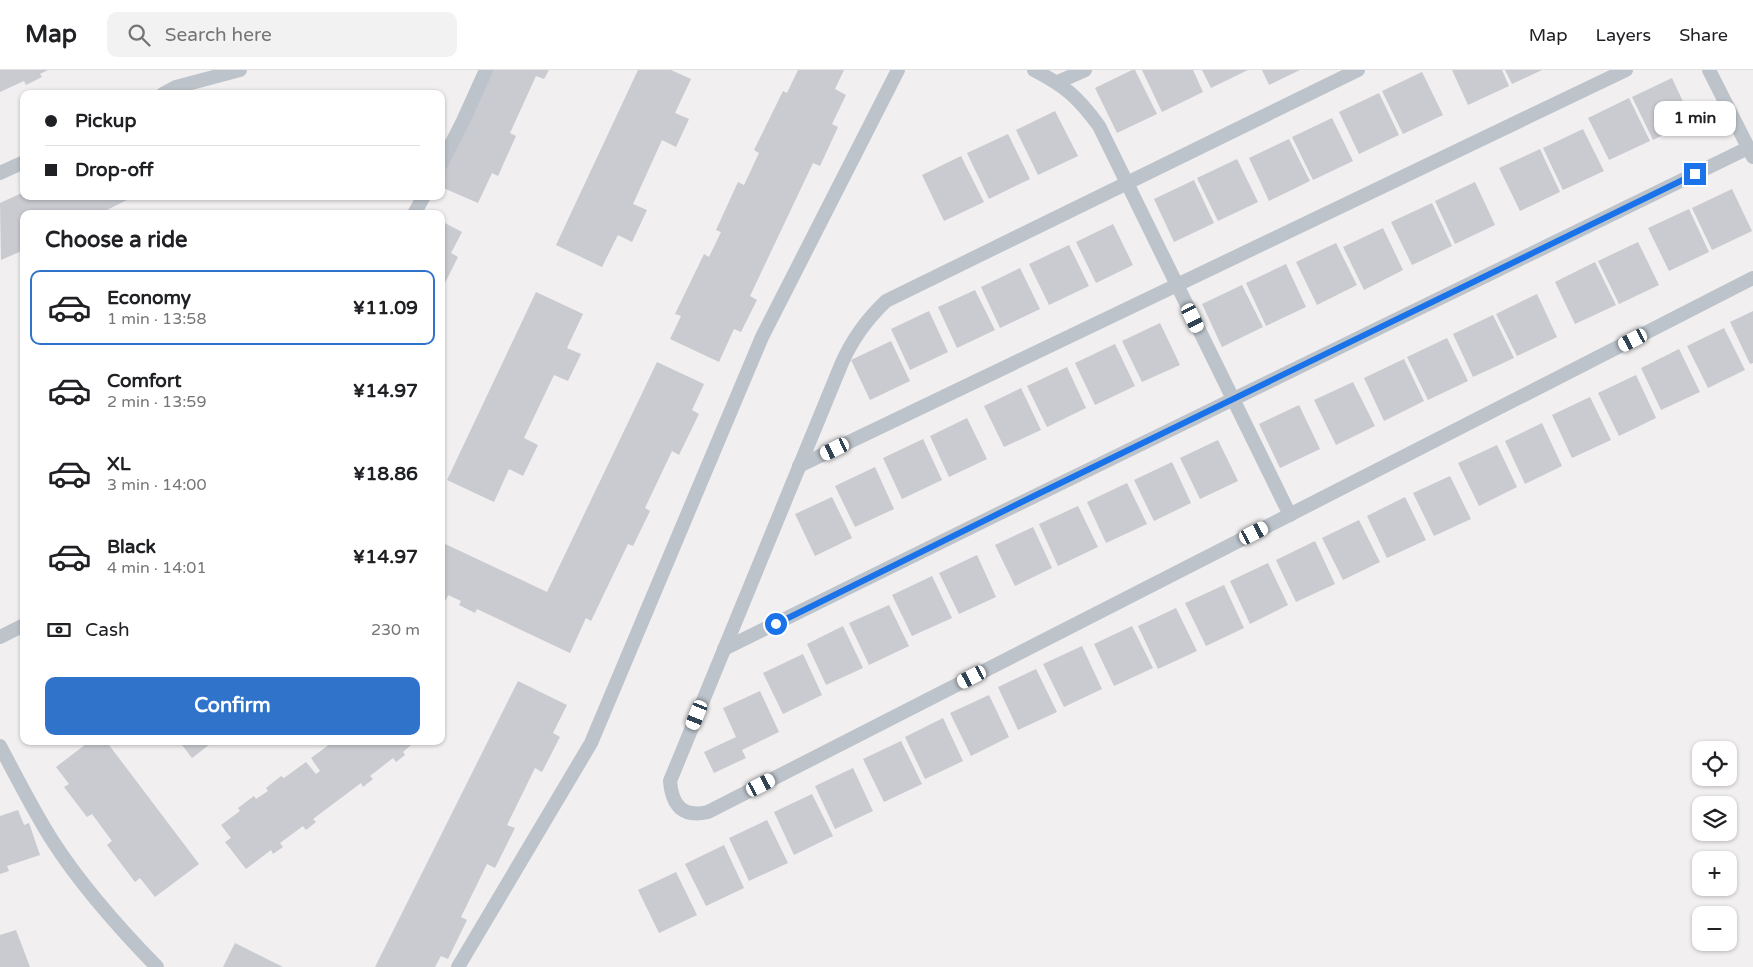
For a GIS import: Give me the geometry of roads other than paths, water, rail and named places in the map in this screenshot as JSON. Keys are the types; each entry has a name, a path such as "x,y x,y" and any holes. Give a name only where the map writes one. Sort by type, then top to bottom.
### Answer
{"lane":[{"path":"170,90 240,70"},
{"path":"445,156 486,70"},
{"path":"458,967 592,743 762,337 898,70"},
{"path":"1034,70 1058,82 1083,104 1099,126 1290,515"},
{"path":"1058,82 1084,70"},
{"path":"1358,70 886,301 872,314 849,346 670,781 671,795 681,809 689,813 699,814 708,812 1753,278"},
{"path":"799,466 1626,70"},
{"path":"724,649 1233,399 1751,153 1709,70"},
{"path":"0,174 20,164"},
{"path":"0,637 20,627"},
{"path":"0,746 52,840 86,888 124,934 157,967"}]}
